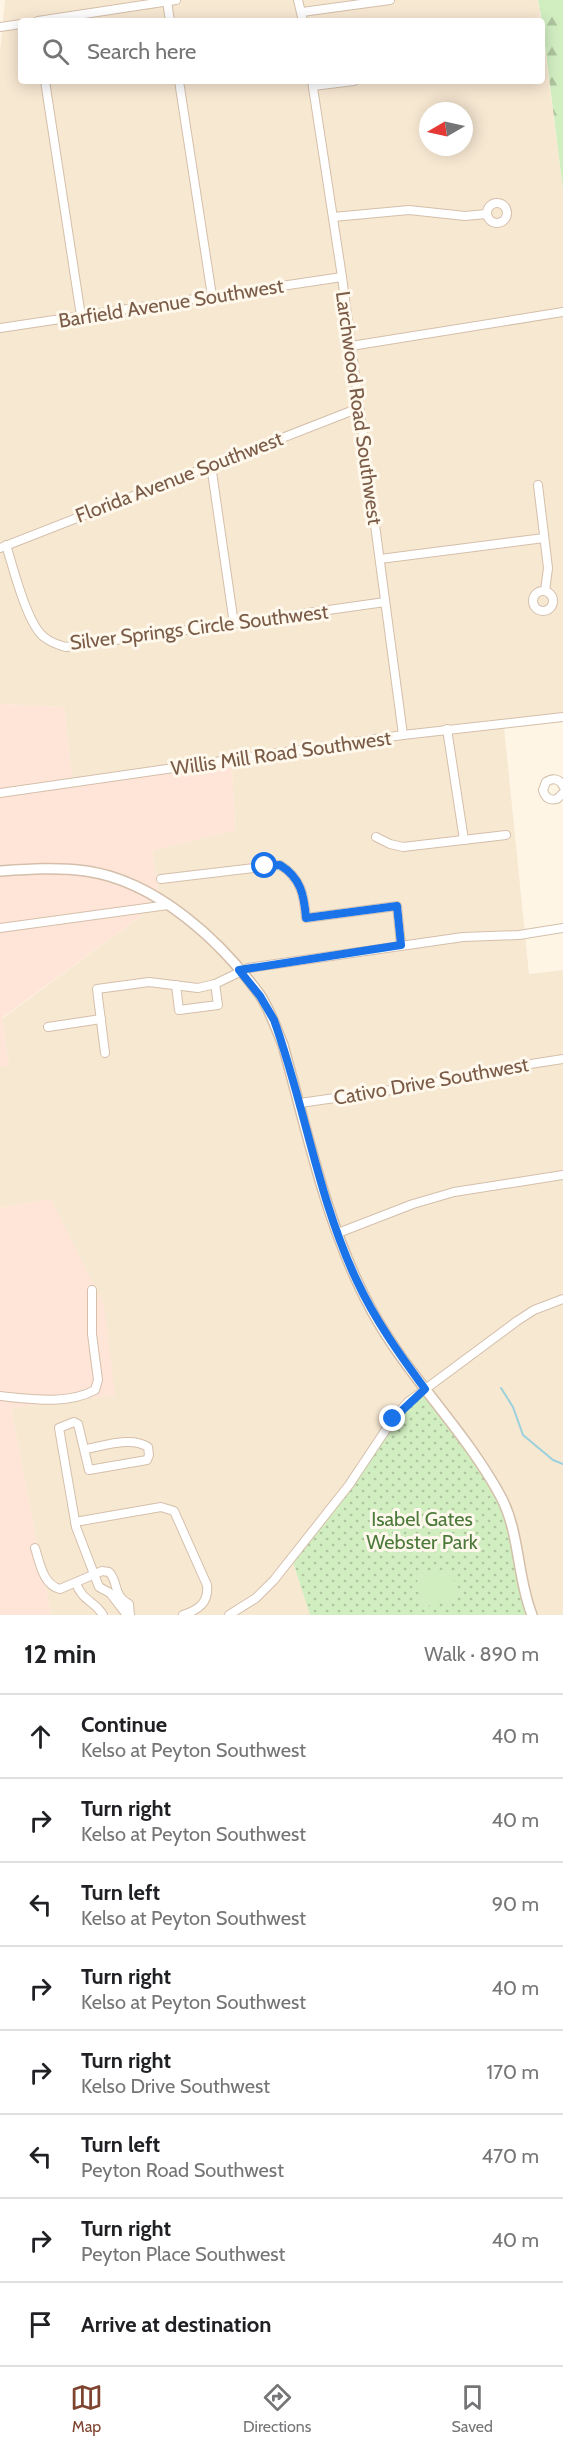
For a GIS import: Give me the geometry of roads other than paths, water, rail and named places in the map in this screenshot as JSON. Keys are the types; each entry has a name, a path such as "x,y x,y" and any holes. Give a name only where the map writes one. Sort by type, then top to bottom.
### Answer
{"street":[{"path":"298,0 303,18"},
{"path":"302,12 390,0"},
{"path":"58,18 172,1 170,18"},
{"path":"0,27 18,24"},
{"path":"45,84 81,316"},
{"path":"180,84 212,296"},
{"name":"Larchwood Road Southwest","path":"313,84 342,277 403,735"},
{"path":"333,218 409,210 465,216 486,214"},
{"name":"Barfield Avenue Southwest","path":"0,328 342,277"},
{"path":"351,346 563,312"},
{"name":"Florida Avenue Southwest","path":"3,546 359,408"},
{"path":"211,465 234,624"},
{"path":"538,485 548,568 545,591"},
{"path":"380,559 544,538"},
{"name":"Silver Springs Circle Southwest","path":"3,546 32,624 43,636 56,644 75,647 385,602"},
{"name":"Willis Mill Road Southwest","path":"0,793 447,729 563,717"},
{"path":"447,729 466,839"},
{"path":"563,786 559,781 552,779 546,782 543,790 545,796 551,800 557,799 563,793"},
{"path":"376,837 403,847 506,835"},
{"path":"161,879 280,865 296,878 304,895 306,918 397,906 401,945"},
{"path":"0,871 52,868 88,871 144,890 168,905 208,936 260,996 274,1020 338,1233 356,1280 372,1312 483,1468 502,1499 510,1521 527,1602 532,1615"},
{"path":"0,928 168,905"},
{"path":"105,1053 97,989 137,983 198,988 215,984 239,970 462,937 519,935 563,928"},
{"path":"176,985 179,1010 218,1005 215,984"},
{"path":"48,1027 101,1019"},
{"name":"Cativo Drive Southwest","path":"300,1103 419,1086 486,1071 563,1059"},
{"path":"338,1233 413,1204 454,1192 563,1175"},
{"path":"0,1396 51,1400 86,1395 95,1390 98,1380 92,1334 92,1290"},
{"path":"229,1615 239,1612 274,1580 349,1485 393,1419 425,1389 517,1321 534,1310 563,1299"},
{"path":"85,1449 140,1442 148,1447 147,1460 89,1470 78,1424 74,1422 59,1428 75,1522 85,1554 96,1575 99,1587 113,1589 119,1586 129,1615"},
{"path":"75,1522 161,1508 174,1510 207,1585 208,1593 203,1604 196,1610 183,1615"},
{"path":"35,1548 47,1581 54,1588 60,1590 102,1571 109,1572 114,1579 113,1589"},
{"path":"76,1583 80,1595 94,1611 101,1611 103,1615"}],"waterway":[{"path":"501,1388 513,1407 523,1435 553,1460 563,1464"}],"park label":[{"name":"Isabel Gates Webster Park","path":"422,1530"}]}
